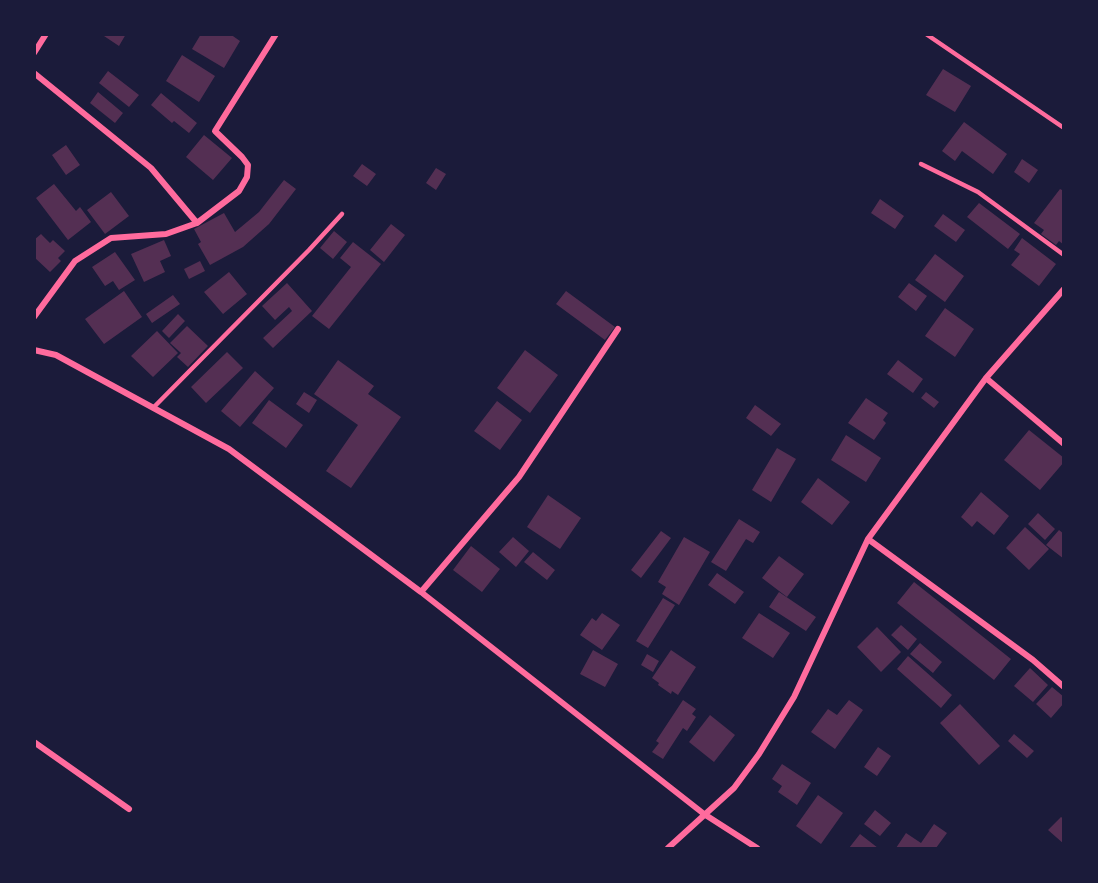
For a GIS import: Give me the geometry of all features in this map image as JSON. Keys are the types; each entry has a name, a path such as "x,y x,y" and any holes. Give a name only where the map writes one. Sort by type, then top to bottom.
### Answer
{"street":[{"path":"34,53 46,34"},
{"path":"34,317 75,261 111,238 166,234 198,223 239,191 247,177 248,165 215,131 276,34"},
{"path":"34,73 151,168 198,223"},
{"path":"668,849 734,788 759,754 794,697 868,539 986,378 1064,289"},
{"path":"421,592 519,477 618,329"},
{"path":"34,350 56,355 229,449 421,592 704,814 757,849"},
{"path":"986,378 1064,444"},
{"path":"868,539 1032,660 1064,687"},
{"path":"34,742 129,809"}],"lane":[{"path":"926,34 1064,128"},
{"path":"921,164 978,192 1064,255"},
{"path":"153,408 342,214"}],"building":[{"path":"101,34 126,34 119,46"},
{"path":"201,34 230,34 240,41 224,68 192,49"},
{"path":"182,55 215,76 199,102 166,81"},
{"path":"943,69 971,86 955,112 926,95"},
{"path":"108,71 139,95 129,107 99,83"},
{"path":"98,92 123,113 115,123 90,103"},
{"path":"161,93 197,123 189,133 174,121 172,123 151,105"},
{"path":"964,122 1007,154 993,174 962,151 955,161 942,151"},
{"path":"204,135 232,158 213,180 186,157"},
{"path":"66,145 80,165 66,175 52,155"},
{"path":"1022,159 1038,170 1029,183 1014,172"},
{"path":"362,164 376,174 367,186 353,176"},
{"path":"436,168 446,174 436,190 426,183"},
{"path":"284,180 296,189 269,224 243,247 210,265 198,244 201,242 194,229 224,213 235,232 259,212"},
{"path":"54,184 76,211 80,207 91,222 68,240 36,198"},
{"path":"1060,189 1064,191 1064,245 1059,241 1056,245 1041,234 1044,230 1034,223"},
{"path":"111,192 129,216 105,234 87,210"},
{"path":"880,199 904,216 895,229 871,213"},
{"path":"979,203 1020,234 1008,249 967,217"},
{"path":"943,214 965,230 956,242 934,226"},
{"path":"391,224 405,235 384,262 370,250"},
{"path":"334,231 347,242 333,259 320,248"},
{"path":"41,234 50,243 53,240 65,251 58,258 61,261 50,272 34,257 34,240"},
{"path":"1022,238 1056,264 1039,286 1011,265 1020,254 1014,250"},
{"path":"164,240 171,256 160,261 165,272 144,282 131,254"},
{"path":"353,242 381,264 329,329 312,316 351,267 340,258"},
{"path":"115,252 135,280 119,290 113,281 105,286 92,267"},
{"path":"935,254 964,276 945,302 915,280"},
{"path":"200,261 205,271 189,279 184,269"},
{"path":"229,272 247,294 223,314 204,292"},
{"path":"287,283 312,311 273,348 263,338 292,311 289,307 275,320 262,306"},
{"path":"909,283 927,296 916,311 898,297"},
{"path":"124,291 142,317 104,344 85,319"},
{"path":"566,291 615,327 605,340 556,304"},
{"path":"173,295 180,304 152,323 146,314"},
{"path":"945,308 974,329 955,357 925,336"},
{"path":"178,314 185,321 169,338 162,331"},
{"path":"187,326 208,346 188,367 177,357 181,353 170,343"},
{"path":"157,331 178,353 153,377 131,356"},
{"path":"525,350 558,375 530,413 497,388"},
{"path":"227,352 243,368 206,403 191,387"},
{"path":"338,360 374,386 368,394 401,417 351,488 326,471 358,425 314,394"},
{"path":"898,360 923,379 913,393 887,374"},
{"path":"255,371 274,388 240,427 221,411"},
{"path":"304,392 317,400 309,413 296,404"},
{"path":"926,392 939,402 934,408 921,398"},
{"path":"866,398 888,413 883,420 886,423 874,440 848,423"},
{"path":"269,400 303,425 286,448 252,423"},
{"path":"497,401 522,420 500,450 474,431"},
{"path":"755,405 781,424 771,436 746,418"},
{"path":"1029,430 1064,458 1064,462 1040,490 1004,460"},
{"path":"846,435 881,458 866,482 831,460"},
{"path":"777,448 796,459 771,502 752,490"},
{"path":"818,478 850,502 832,525 801,502"},
{"path":"981,492 1009,516 994,535 977,521 972,527 961,517"},
{"path":"548,495 581,518 560,549 527,527"},
{"path":"1038,513 1055,529 1045,540 1028,524"},
{"path":"739,519 760,532 753,543 746,539 726,571 711,562"},
{"path":"1025,527 1049,549 1029,570 1006,548"},
{"path":"1059,530 1064,534 1064,559 1046,545"},
{"path":"661,531 671,538 641,578 631,570"},
{"path":"513,537 529,551 516,567 499,552"},
{"path":"684,537 710,552 679,605 662,594 666,587 658,582"},
{"path":"471,546 500,569 482,592 453,570"},
{"path":"533,552 555,570 547,580 524,562"},
{"path":"779,556 804,574 787,597 762,578"},
{"path":"717,573 744,592 735,604 708,585"},
{"path":"914,582 1011,659 994,680 897,603"},
{"path":"779,592 816,617 806,631 769,607"},
{"path":"663,598 675,605 648,648 636,641"},
{"path":"602,613 620,625 602,650 580,635 592,618 596,621"},
{"path":"759,613 790,633 773,658 742,638"},
{"path":"901,625 917,639 908,650 891,635"},
{"path":"877,627 901,652 881,672 857,647"},
{"path":"920,643 942,662 933,673 910,654"},
{"path":"593,650 618,664 605,687 580,674"},
{"path":"671,650 696,667 678,695 672,691 671,694 652,678"},
{"path":"647,654 659,661 653,672 641,665"},
{"path":"908,656 952,695 941,708 897,669"},
{"path":"1030,668 1048,685 1033,702 1014,686"},
{"path":"1052,687 1064,697 1064,703 1051,718 1036,704"},
{"path":"683,700 696,709 692,714 696,717 687,731 683,728 663,759 652,752 659,743 656,741"},
{"path":"849,700 863,710 835,749 811,732 828,709 837,715"},
{"path":"960,704 1000,746 979,765 940,723"},
{"path":"710,715 735,735 714,762 689,742"},
{"path":"1014,734 1034,751 1027,758 1008,741"},
{"path":"878,747 891,756 877,776 864,767"},
{"path":"782,764 811,783 797,805 778,792 782,786 772,779"},
{"path":"818,795 843,813 821,844 796,826"},
{"path":"875,810 891,823 880,836 864,824"},
{"path":"1061,817 1064,819 1064,844 1048,830"},
{"path":"934,824 947,833 936,848 896,848 906,833 921,843"},
{"path":"860,834 878,848 849,848"}]}
